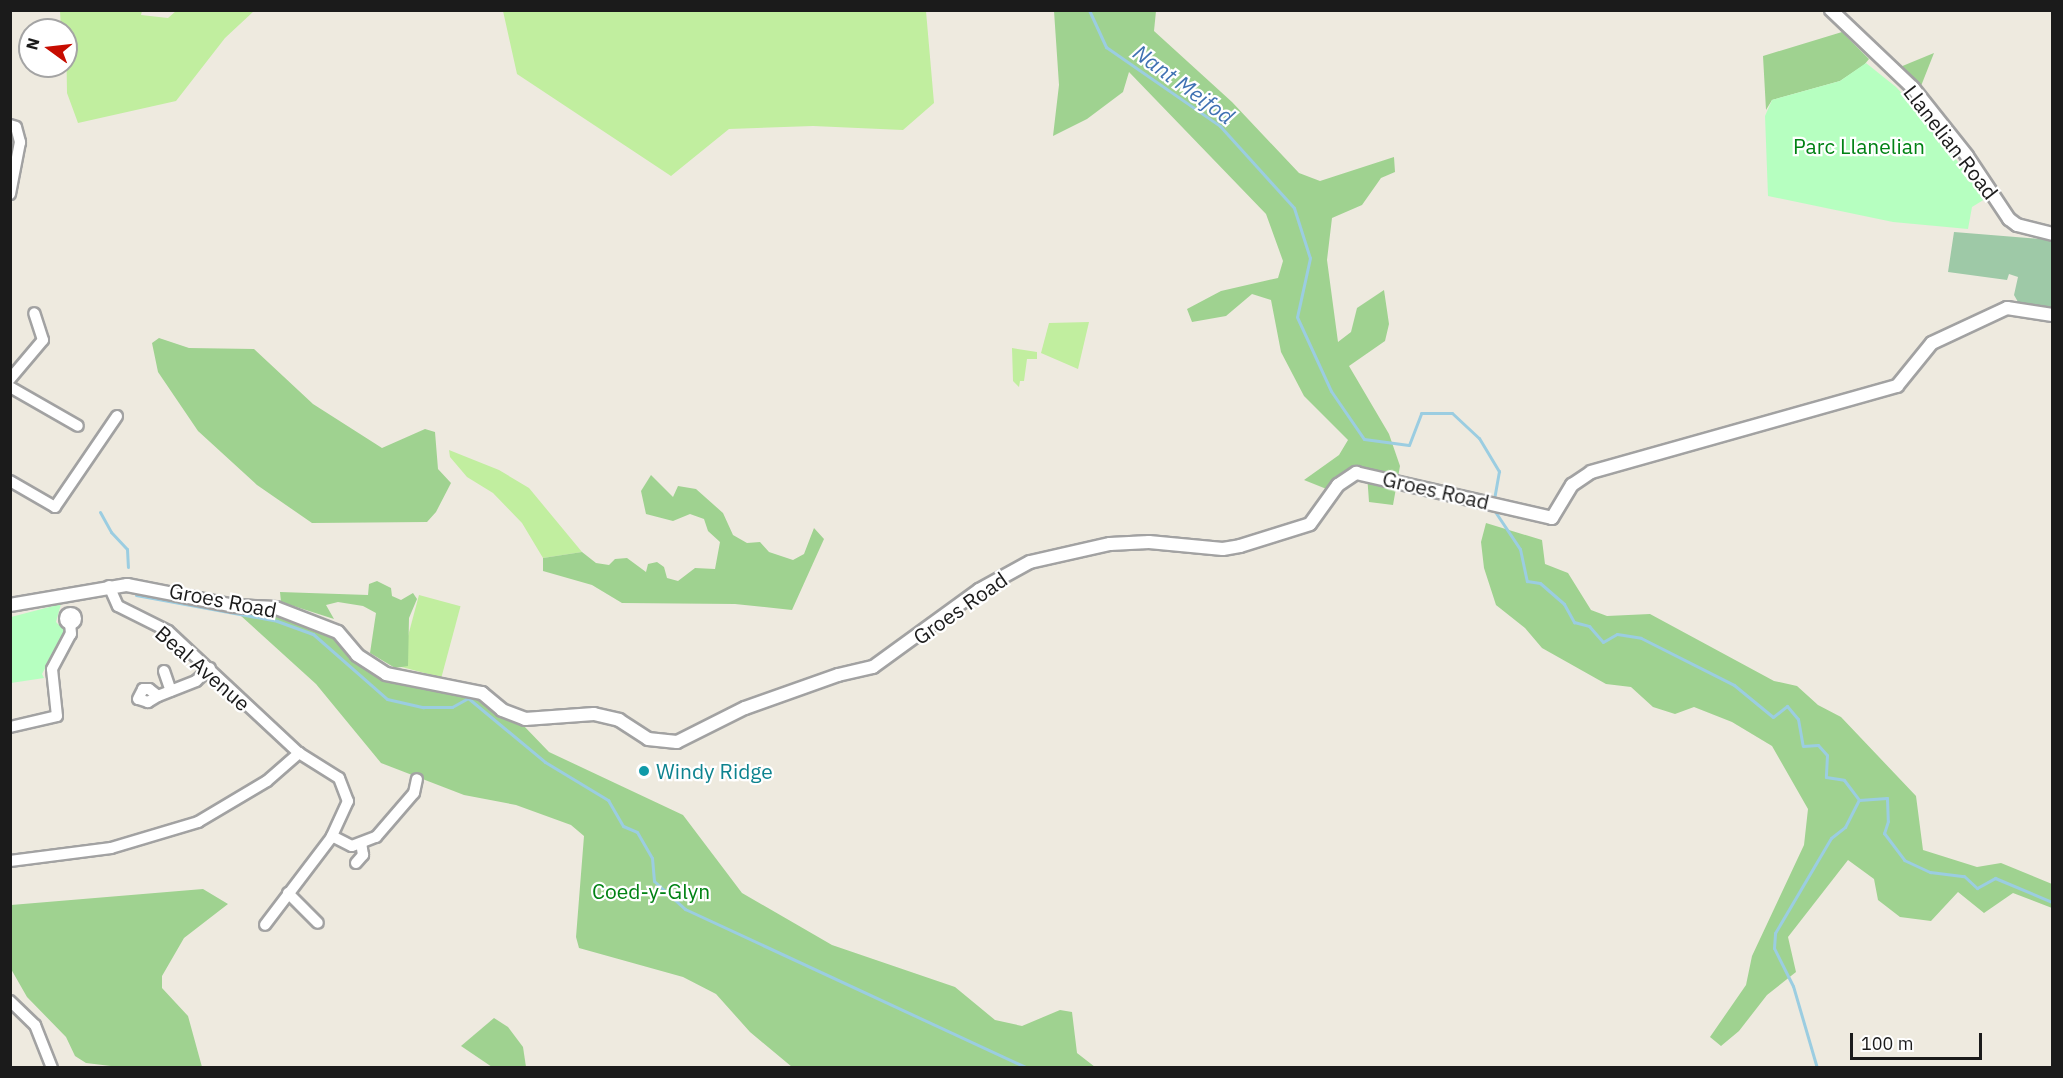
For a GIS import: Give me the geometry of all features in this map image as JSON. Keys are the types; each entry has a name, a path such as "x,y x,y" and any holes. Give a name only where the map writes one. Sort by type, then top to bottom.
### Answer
{"street":[{"name":"Llanelian Road","path":"1831,10 1913,88 1967,156 2009,219 2017,225 2052,234"},
{"path":"10,126 16,128 20,142 10,194"},
{"name":"Groes Road","path":"10,605 109,586 153,587 234,606 276,608 338,632 357,656 386,674 474,690 502,710 525,719 594,714 620,720 648,740 677,742 745,708 838,675 873,667 996,579 1046,557 1129,542 1223,549 1240,546 1310,524 1338,485 1356,473 1552,518 1572,485 1591,472 1897,386 1932,343 2007,308 2052,315"},
{"path":"10,379 43,340 33,320"},
{"path":"10,387 78,426"},
{"path":"10,481 55,507 117,416"},
{"name":"Beal Avenue","path":"109,586 118,606 168,631 299,753 339,778 348,801 332,836 265,925"},
{"path":"10,727 44,722 57,716 52,669 71,634 70,623"},
{"path":"158,696 196,681 210,668"},
{"path":"164,671 171,692"},
{"path":"10,861 111,848 198,822 267,782 299,753"},
{"path":"332,836 352,846 376,837 402,814 414,793 417,779"},
{"path":"356,863 363,855 360,843"},
{"path":"288,893 318,923"},
{"path":"10,1001 35,1025 52,1068"}],"green space":[{"path":"60,11 142,11 141,15 168,18 176,11 254,11 225,38 176,101 78,123 67,93 67,78 78,78 78,18 60,18"},
{"path":"503,11 926,11 934,103 903,130 813,126 729,129 671,176 517,74"},
{"path":"1054,11 1156,11 1154,31 1232,102 1299,173 1320,181 1394,157 1395,172 1381,178 1362,205 1332,218 1327,260 1338,342 1351,332 1357,308 1384,290 1389,324 1385,341 1349,366 1389,434 1400,466 1393,505 1369,502 1367,474 1334,492 1304,480 1339,455 1348,440 1304,396 1281,352 1271,300 1252,294 1226,316 1192,322 1187,309 1221,291 1278,278 1283,261 1266,214 1129,72 1123,92 1087,119 1053,136 1059,85"},
{"path":"1842,32 1869,59 1864,65 1840,81 1772,100 1766,110 1763,56"},
{"path":"1934,53 1921,86 1900,67"},
{"name":"Parc Llanelian","path":"1866,63 1896,87 1928,121 1985,199 1972,207 1968,229 1893,222 1768,196 1765,116 1772,100 1840,81"},
{"path":"1954,232 2052,240 2052,312 2025,307 2018,302 2014,295 2018,277 2009,274 2007,280 1948,272"},
{"path":"1089,322 1078,369 1041,353 1049,323"},
{"path":"159,338 189,348 254,349 313,404 382,448 425,429 435,432 438,469 451,483 436,512 427,522 312,523 257,485 198,431 158,372 152,343"},
{"path":"1012,348 1037,352 1037,359 1027,359 1024,381 1020,381 1019,387 1013,381"},
{"path":"449,450 499,470 529,488 582,552 543,558 522,523 493,493 467,477 450,457"},
{"path":"651,475 673,497 678,486 696,489 723,513 733,535 747,543 760,542 769,552 793,560 804,554 814,528 824,539 792,610 735,604 622,603 592,585 543,571 543,558 582,552 596,563 609,565 615,559 627,558 646,572 648,564 657,562 664,567 667,578 678,581 695,568 715,569 720,542 708,531 704,519 690,514 673,521 646,514 641,491"},
{"path":"1486,523 1542,540 1545,564 1568,573 1591,610 1607,616 1650,614 1774,681 1797,686 1818,705 1841,717 1916,796 1923,850 1977,867 2001,863 2052,884 2052,908 2013,893 1984,913 1958,892 1931,921 1900,917 1878,900 1874,879 1848,860 1788,937 1796,972 1767,995 1739,1031 1721,1046 1710,1037 1746,985 1752,956 1804,845 1808,809 1772,746 1732,722 1694,707 1675,714 1653,707 1631,687 1606,684 1542,648 1525,628 1496,605 1484,568 1481,542"},
{"path":"377,581 391,588 392,596 401,600 413,593 417,599 409,618 408,666 395,668 370,653 376,613 363,606 338,602 326,605 334,619 281,602 280,592 368,595 369,584"},
{"name":"Coed-y-Glyn","path":"135,590 276,612 334,634 384,676 437,691 457,690 479,696 522,724 549,752 683,815 742,893 832,945 955,987 995,1020 1022,1026 1060,1010 1072,1012 1077,1053 1095,1067 792,1067 750,1032 716,994 683,977 579,948 576,937 584,836 571,825 516,805 464,795 381,763 316,684 240,615 136,595"},
{"path":"419,595 461,606 441,678 400,666"},
{"path":"61,604 56,622 65,631 42,674 44,678 11,683 11,617"},
{"path":"203,889 228,904 184,938 162,976 162,988 188,1016 202,1067 119,1067 86,1063 75,1056 66,1037 27,997 11,969 11,905"},
{"path":"494,1018 508,1027 523,1047 526,1067 492,1067 461,1046"}],"waterway":[{"name":"Nant Meifod","path":"1089,10 1106,47 1220,126 1294,208 1310,258 1297,317 1331,391 1364,439 1409,445 1421,413 1452,413 1479,438 1499,471 1494,498"},
{"name":"Nant Meifod","path":"1494,510 1520,549 1527,581 1540,583 1564,604 1574,622 1589,626 1603,642 1617,634 1641,638 1734,685 1773,717 1787,706 1798,719 1803,746 1818,745 1827,755 1826,777 1844,780 1859,800 1887,798 1888,821 1884,833 1904,860 1930,872 1964,876 1977,888 1995,878 2052,902"},
{"path":"100,512 111,532 127,549 128,567"},
{"path":"136,595 277,621 313,634 387,699 423,707 452,707 468,698 545,762 608,800 623,826 637,832 652,858 654,881 685,909 1027,1068"},
{"path":"1817,1068 1793,986 1774,948 1775,933 1831,838 1845,827 1859,800"}],"place":[{"name":"Windy Ridge","path":"644,771"}]}
